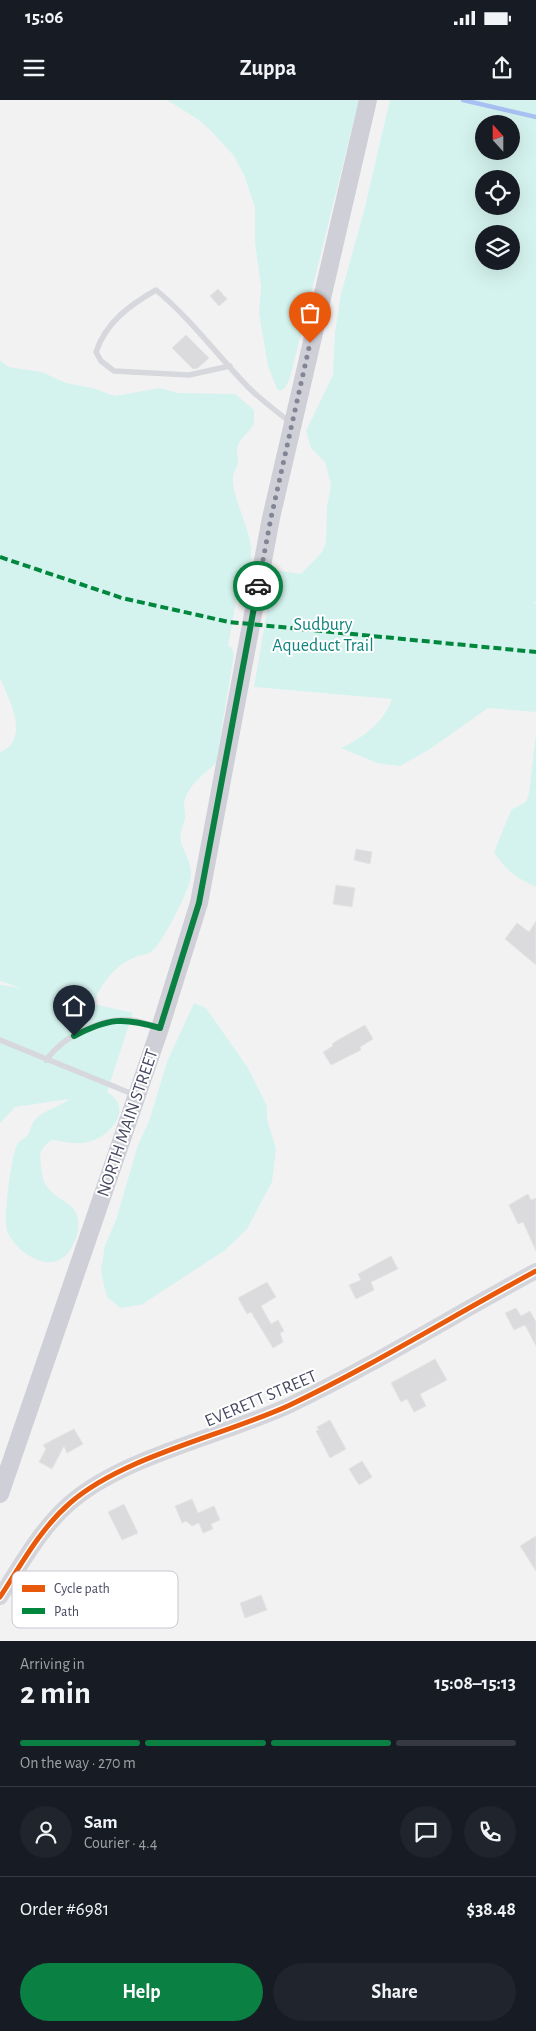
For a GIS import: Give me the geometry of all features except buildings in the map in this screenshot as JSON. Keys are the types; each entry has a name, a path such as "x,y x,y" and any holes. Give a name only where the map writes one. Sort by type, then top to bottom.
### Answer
{"main road":[{"name":"NORTH MAIN STREET","path":"0,1494 160,1028 199,903 271,518 291,423 368,100"}],"street":[{"name":"EVERETT STREET","path":"12,1571 50,1524 70,1503 96,1485 129,1468 291,1404 536,1271"},
{"name":"EVERETT STREET","path":"0,1597 5,1580"}],"lane":[{"path":"230,366 189,376 114,371 101,362 96,352 104,334 121,314 135,302 156,290 182,312 230,366 249,388 291,423"},
{"path":"46,1060 55,1048 65,1041 98,1024 110,1021 132,1020 160,1028"},
{"path":"0,1040 137,1095"}],"green space":[{"path":"167,100 359,100 290,378 285,388 281,391 277,389 268,366 259,313 261,287 255,243 255,207 244,175 234,156 211,131 199,120"},
{"name":"Sudbury Aqueduct Trail","path":"390,100 536,100 536,601 534,604 536,604 536,712 488,708 430,749 400,766 377,763 341,748 372,728 384,715 392,699 254,687 274,570 301,574 322,552 326,542 327,507 331,485 325,462 311,448 306,431 333,375 335,332 341,294 364,211"},
{"path":"0,360 8,367 42,372 66,383 92,388 115,396 160,388 178,393 235,394 254,410 254,424 237,447 238,463 233,478 234,491 251,544 251,556 248,568 240,579 228,646 231,647 234,654 216,763 192,786 184,804 185,817 180,838 190,864 191,878 178,909 156,947 150,952 125,962 113,972 103,984 96,997 94,1004 133,1013 107,1092 116,1099 119,1115 115,1124 100,1137 82,1143 51,1140 41,1151 40,1161 45,1183 52,1192 75,1211 78,1222 76,1239 70,1250 59,1260 51,1262 33,1258 24,1253 11,1239 6,1225 8,1188 12,1162 18,1143 28,1135 37,1117 69,1099 15,1107 0,1123 0,985 21,988 0,981 0,753 10,746 14,738 16,721 11,703 0,678"},
{"path":"536,734 536,887 512,873 502,864 494,852 511,810 526,802 529,793"},
{"path":"194,1003 206,1008 248,1068 267,1106 267,1119 276,1149 272,1182 247,1229 224,1251 141,1305 120,1308 107,1297 104,1286 101,1270 105,1245 116,1220 138,1145 149,1121 167,1062"}],"waterway":[{"path":"463,100 536,117"}],"marked path":[{"path":"0,557 122,598 229,622 536,652"}],"cycle path":[{"path":"17,1571 49,1524 70,1503 92,1487 118,1472 146,1460 264,1416 321,1390 536,1271"},
{"path":"0,1597 12,1579"}],"way so far":[{"path":"258,586 292,418 310,343"}],"route":[{"path":"74,1036 98,1024 110,1021 132,1020 160,1028 185,954 199,903 220,800 258,586"}]}
